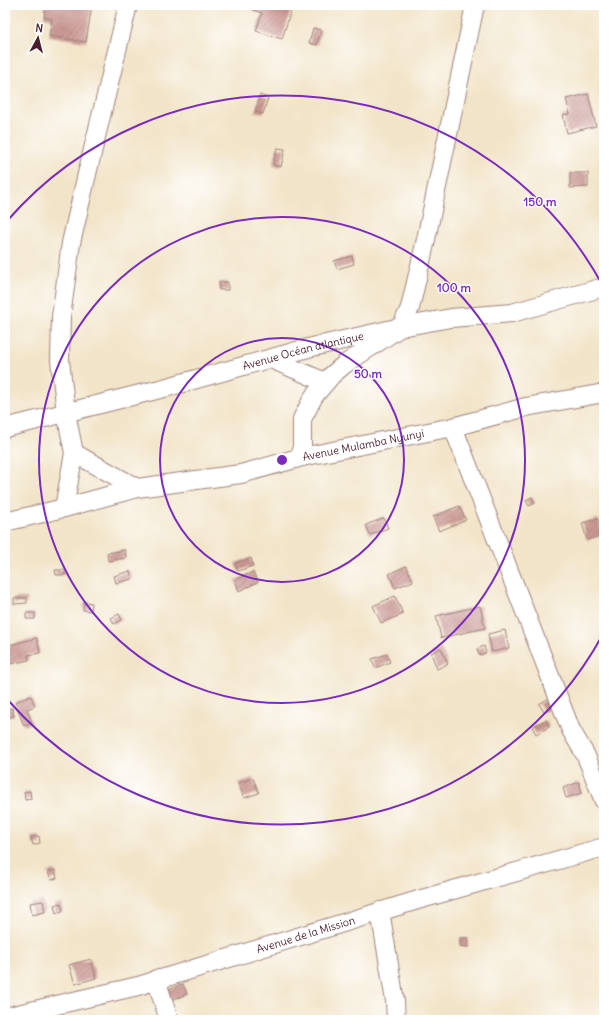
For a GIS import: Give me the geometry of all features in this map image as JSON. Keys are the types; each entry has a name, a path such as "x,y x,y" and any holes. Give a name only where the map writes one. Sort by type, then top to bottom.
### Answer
{"street":[{"path":"64,508 74,454 66,413 60,360 61,317 71,243 88,166 128,5"},
{"path":"302,456 302,419 314,396 325,382 345,364 401,327 410,308 416,287 475,5"},
{"name":"Avenue Océan atlantique","path":"5,428 164,388 308,348 401,327 451,318 512,313 604,287"},
{"path":"271,359 325,382"},
{"name":"Avenue Mulamba Nyunyi","path":"5,522 137,488 241,474 302,456 453,427 526,407 604,393"},
{"path":"453,427 571,730 586,756 604,801"},
{"path":"74,454 137,488"},
{"name":"Avenue de la Mission","path":"5,1017 138,986 156,979 380,911 604,847"},
{"path":"380,911 395,1001 396,1020"},
{"path":"156,979 169,1020"}],"building":[{"path":"46,5 92,5 86,42 49,36 52,19 44,17"},
{"path":"255,5 286,5 292,7 282,39 256,31 262,13 253,10"},
{"path":"313,28 321,30 317,45 309,43"},
{"path":"588,94 596,126 567,133 563,115 570,114 566,99"},
{"path":"260,95 268,98 263,114 255,112"},
{"path":"277,148 285,149 281,167 273,165"},
{"path":"570,173 588,173 588,187 570,188"},
{"path":"352,256 354,264 337,269 334,261"},
{"path":"219,282 228,282 228,290 219,290"},
{"path":"532,497 535,503 529,506 526,500"},
{"path":"459,506 466,520 439,531 433,517"},
{"path":"384,518 388,528 370,535 366,525"},
{"path":"598,519 603,535 587,540 582,523"},
{"path":"125,550 126,558 108,561 107,553"},
{"path":"251,558 253,566 238,571 235,563"},
{"path":"406,566 413,581 395,588 389,574"},
{"path":"55,570 65,570 65,575 56,575"},
{"path":"130,571 132,579 116,583 114,576"},
{"path":"253,572 258,582 239,591 235,580"},
{"path":"395,596 403,614 381,623 373,606"},
{"path":"14,598 27,598 27,603 14,604"},
{"path":"84,602 92,603 91,611 83,610"},
{"path":"480,606 485,628 441,638 436,616"},
{"path":"26,613 35,613 35,619 26,619"},
{"path":"119,614 122,620 114,624 111,618"},
{"path":"505,630 509,648 492,652 488,634"},
{"path":"37,638 40,653 28,655 29,660 10,664 5,646"},
{"path":"484,646 486,653 479,655 477,649"},
{"path":"441,648 448,664 437,669 431,653"},
{"path":"387,654 390,662 375,668 372,659"},
{"path":"31,696 35,706 27,709 32,723 24,726 15,702"},
{"path":"549,698 553,707 544,712 539,704"},
{"path":"12,708 14,716 5,718 5,709"},
{"path":"546,720 549,727 536,734 532,727"},
{"path":"253,778 259,793 244,798 238,783"},
{"path":"579,782 582,793 566,798 563,788"},
{"path":"30,791 31,799 25,800 24,792"},
{"path":"39,836 40,843 33,845 31,837"},
{"path":"55,870 57,878 51,880 48,872"},
{"path":"43,901 45,912 32,915 30,903"},
{"path":"61,903 63,911 56,913 54,905"},
{"path":"604,910 604,927 603,927 600,911"},
{"path":"460,938 468,938 468,947 460,946"},
{"path":"91,959 96,978 75,984 69,965"},
{"path":"183,984 187,994 171,1000 167,990"}]}
